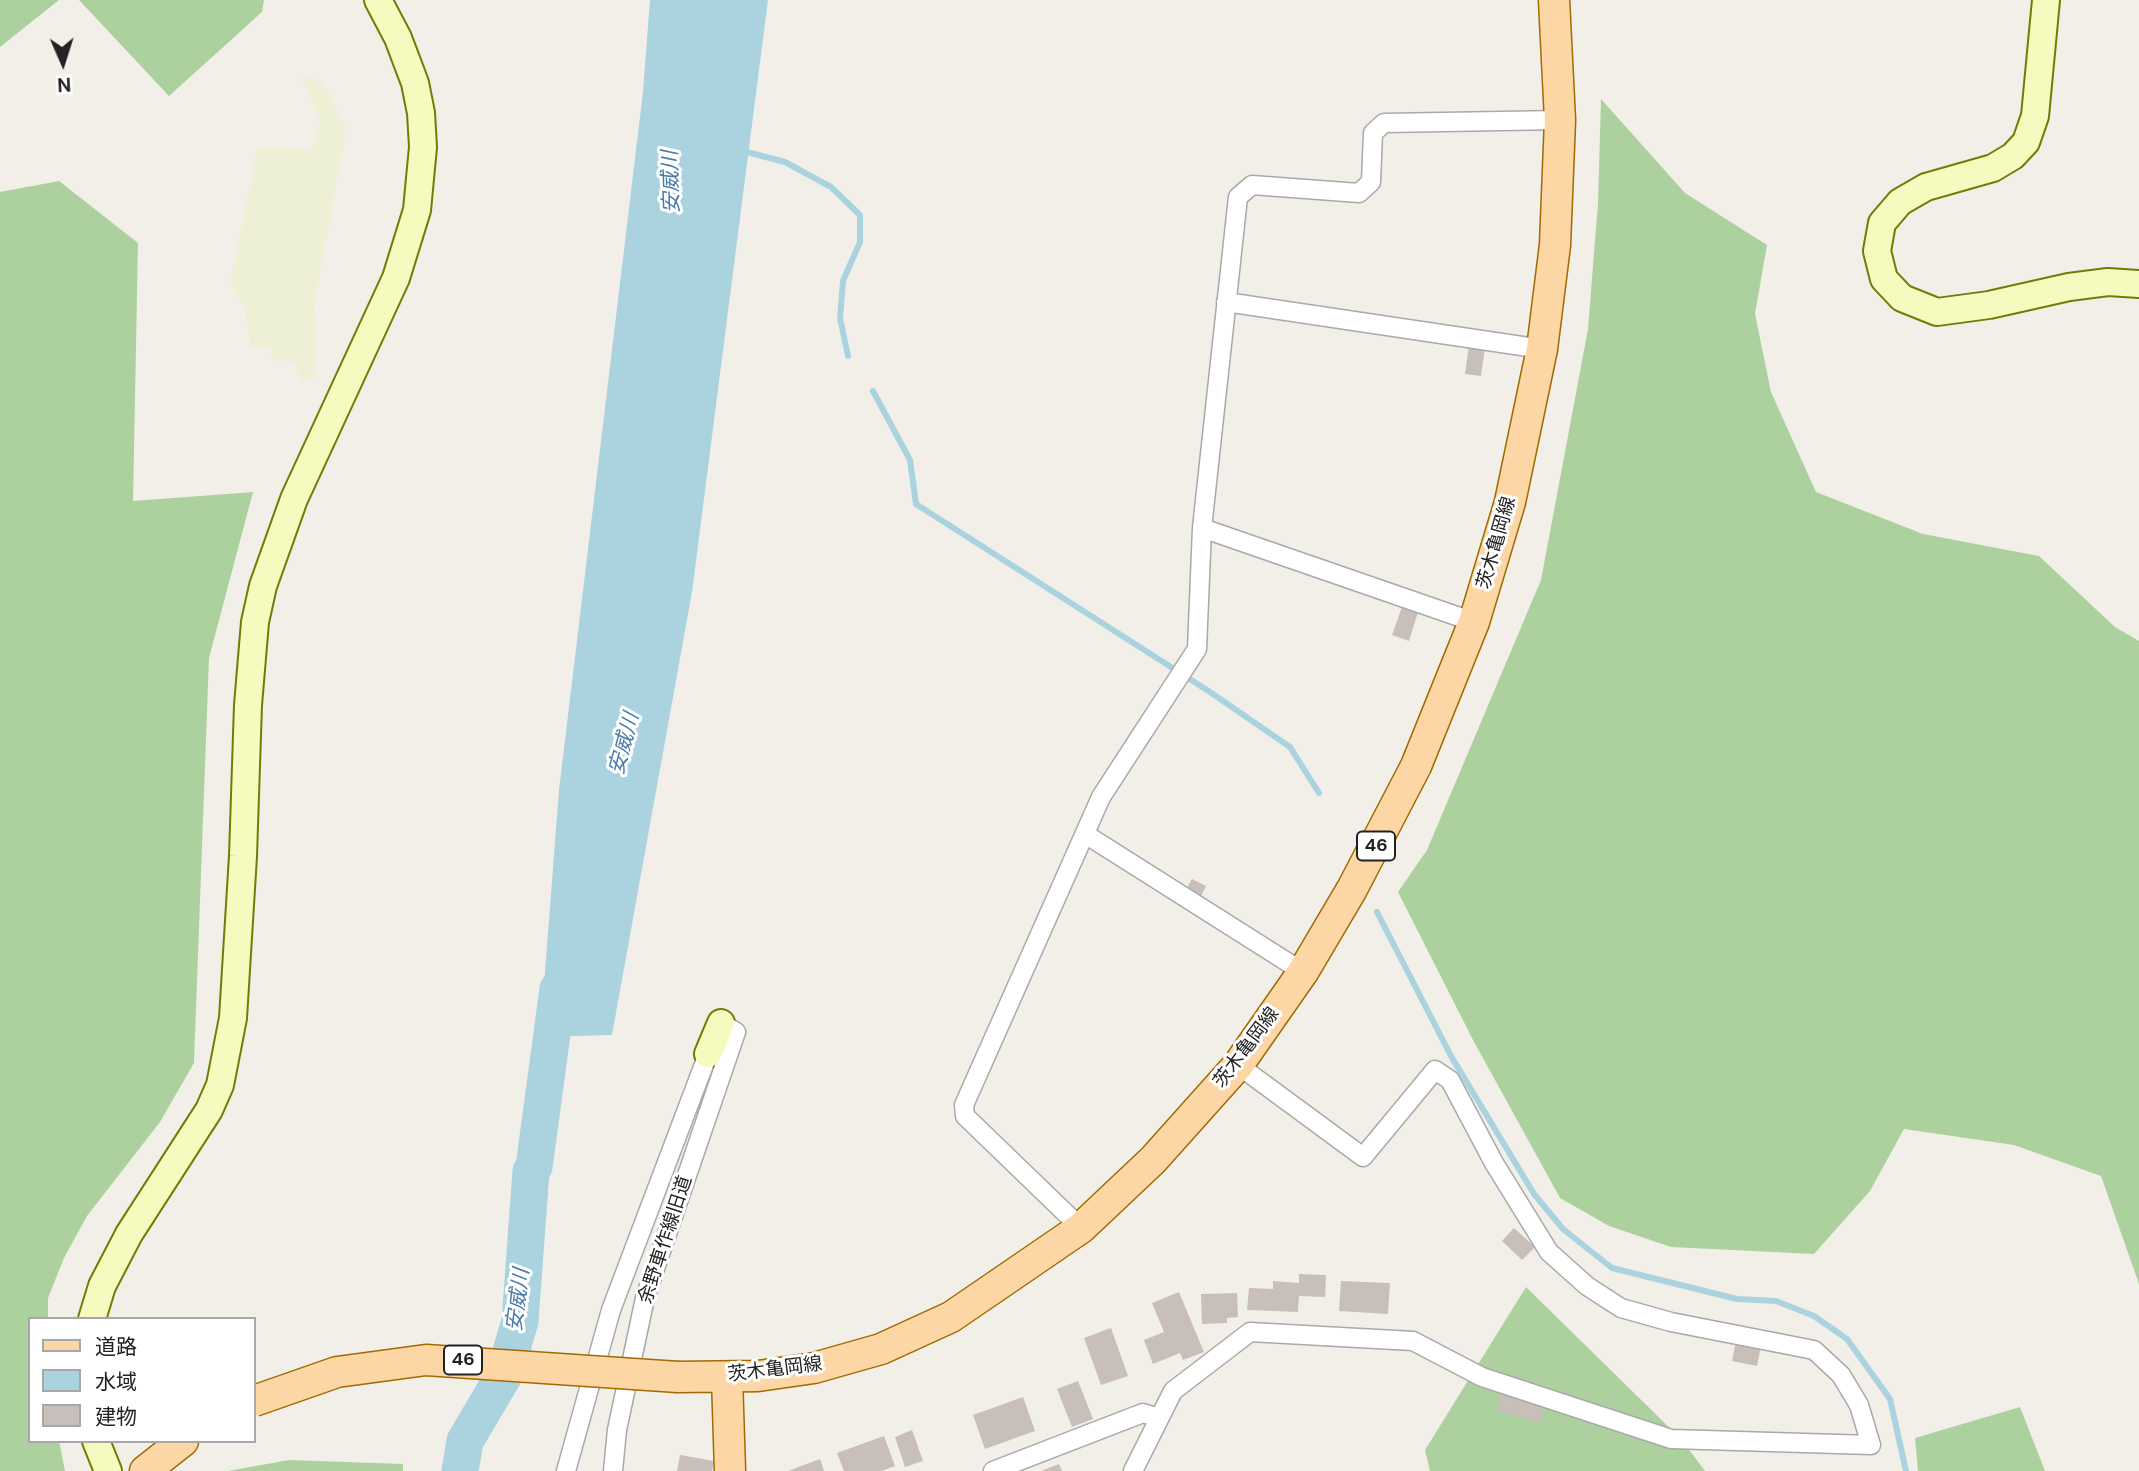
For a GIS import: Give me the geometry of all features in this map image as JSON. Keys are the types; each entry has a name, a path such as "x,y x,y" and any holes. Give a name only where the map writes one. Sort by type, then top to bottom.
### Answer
{"main road":[{"name":"茨木亀岡線","path":"256,1400 337,1372 426,1360 678,1377 727,1377 814,1368 881,1349 951,1317 1081,1228 1153,1160 1238,1065 1303,972 1386,828 1416,766 1474,622 1510,502 1542,349 1555,245 1560,120 1553,0"},
{"path":"727,1377 730,1471"},
{"path":"145,1471 176,1446"}],"street":[{"path":"93,1317 102,1286 129,1234 209,1110 220,1085 232,1032 254,636 268,569 294,499 396,278 417,210 424,147 421,113 415,83 398,38 378,0"},
{"path":"2046,0 2035,116 2026,142 2013,156 1993,167 1926,187 1900,202 1882,223 1877,251 1884,279 1902,298 1937,312 2069,286 2108,282 2139,284"},
{"path":"1081,1228 965,1116 964,1105 1101,797 1197,649 1202,528 1238,197 1252,185 1359,193 1371,182 1373,133 1384,123 1560,120"},
{"path":"1226,302 1542,349"},
{"path":"1202,528 1474,622"},
{"path":"1085,834 1303,972"},
{"path":"566,1471 611,1310 721,1023"},
{"name":"余野車作線旧道","path":"613,1471 617,1430 645,1298 736,1032 721,1023"},
{"path":"1133,1471 1172,1391 1250,1332 1413,1341 1482,1377 1671,1439 1871,1445 1859,1405 1842,1375 1814,1350 1671,1322 1621,1308 1587,1286 1549,1252 1494,1163 1450,1080 1435,1070 1363,1157 1238,1065"},
{"path":"993,1471 1143,1412 1159,1418"},
{"path":"97,1443 108,1471"}],"green space":[{"path":"0,0 59,0 0,47"},
{"path":"79,0 264,0 262,12 169,96"},
{"path":"310,77 321,82 329,93 346,130 314,306 317,377 302,381 293,362 272,360 270,347 251,347 245,308 230,283 258,147 312,150 321,123 303,79"},
{"path":"1601,99 1685,193 1767,245 1755,314 1771,392 1816,492 1923,534 2039,556 2115,627 2139,641 2139,1284 2101,1176 2014,1145 1904,1129 1870,1191 1814,1254 1671,1247 1609,1226 1560,1198 1473,1040 1398,892 1427,850 1541,580 1588,329 1598,203"},
{"path":"59,181 138,243 133,501 253,492 209,658 194,1063 160,1122 87,1216 64,1258 48,1298 48,1317 28,1317 28,1443 59,1443 65,1471 0,1471 0,192"},
{"path":"1526,1287 1681,1439 1705,1471 1430,1471 1425,1450"},
{"path":"2020,1407 2045,1471 1918,1471 1915,1438"},
{"path":"289,1460 403,1464 403,1471 228,1471"}],"water":[{"path":"650,0 768,0 692,592 612,1035 540,1037 559,790 643,92"}],"building":[{"path":"1469,345 1485,347 1481,376 1465,374"},
{"path":"1402,607 1418,612 1409,641 1392,635"},
{"path":"1192,879 1206,886 1200,898 1185,891"},
{"path":"1514,1228 1535,1247 1522,1260 1502,1241"},
{"path":"1299,1274 1326,1275 1325,1297 1299,1296 1298,1312 1247,1310 1249,1288 1273,1289 1273,1281 1299,1283"},
{"path":"1341,1281 1390,1283 1388,1314 1339,1311"},
{"path":"1179,1292 1204,1352 1183,1360 1180,1353 1153,1364 1144,1340 1164,1332 1152,1303"},
{"path":"1237,1293 1238,1317 1227,1318 1227,1323 1202,1324 1201,1294"},
{"path":"1111,1328 1128,1376 1101,1385 1084,1338"},
{"path":"1736,1341 1761,1346 1757,1366 1732,1361"},
{"path":"1078,1381 1093,1419 1072,1427 1057,1389"},
{"path":"1501,1393 1545,1406 1540,1423 1496,1410"},
{"path":"1023,1397 1035,1431 985,1449 973,1415"},
{"path":"912,1430 923,1461 905,1467 895,1437"},
{"path":"884,1436 895,1466 882,1471 844,1471 837,1453"},
{"path":"680,1455 714,1461 712,1471 677,1471"},
{"path":"820,1459 824,1471 788,1471"},
{"path":"1059,1464 1062,1471 1041,1471"}],"waterway":[{"path":"743,151 785,162 831,187 860,215 860,242 843,281 840,318 848,356"},
{"path":"873,391 910,460 916,504 1210,692 1290,747 1319,793"},
{"path":"1377,912 1451,1056 1534,1194 1563,1229 1612,1268 1737,1299 1776,1301 1814,1316 1847,1339 1890,1399 1906,1471"},
{"name":"安威川","path":"460,1471 465,1441 504,1375 520,1321 531,1171 534,1167 558,989"}]}
